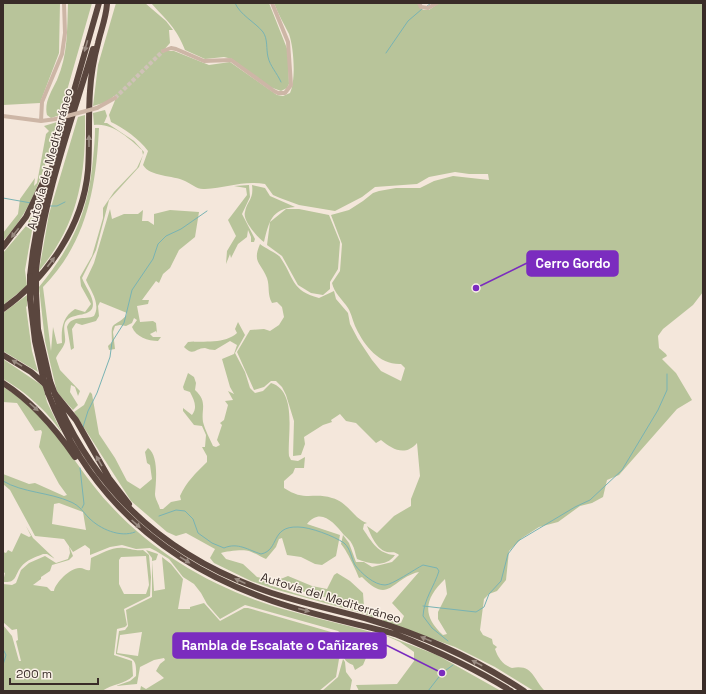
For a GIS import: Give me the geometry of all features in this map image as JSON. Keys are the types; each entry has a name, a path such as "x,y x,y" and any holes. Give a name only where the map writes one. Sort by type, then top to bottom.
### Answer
{"highway":[{"name":"Autovía del Mediterráneo","path":"99,3 38,221 30,276 30,300 35,341 43,377 48,393 73,446 111,499 153,538 186,561 236,588 285,605 417,636 524,691"},
{"name":"Autovía del Mediterráneo","path":"108,4 104,11 42,224 36,270 38,329 50,381 59,405 69,427 88,459 108,487 162,535 204,563 266,591 370,624"},
{"path":"3,309 30,286 53,260 70,232 78,212 88,172 90,91 93,66 108,4"},
{"path":"3,247 26,217 40,191 76,81"},
{"path":"3,355 31,372 60,398 76,420 109,478 128,505"},
{"path":"3,384 30,403 51,424 96,485 111,499"},
{"name":"Autovía del Mediterráneo","path":"460,658 511,691"}],"street":[{"path":"41,121 42,102 62,54 65,33 64,3"},
{"path":"163,51 167,49 176,49 204,61 231,60 274,91 278,93 285,92 291,85 290,50 272,3"},
{"path":"419,3 421,7 428,8 437,3"},
{"path":"3,116 41,121 50,120 97,108 115,98"},
{"path":"32,120 37,118 42,109"},
{"path":"42,109 50,120"}],"green space":[{"path":"3,3 60,3 59,53 40,103 3,105"},
{"path":"68,3 92,3 60,115 51,118 47,115 46,106 61,71 67,33"},
{"path":"116,3 145,3 166,21 173,30 169,30 170,43 163,51 174,51 209,65 230,62 277,95 283,96 290,93 292,88 294,73 293,56 289,34 274,3 418,3 423,10 429,10 439,3 703,3 703,292 693,305 663,329 658,336 659,348 667,356 662,359 676,373 692,400 677,409 619,475 607,480 603,497 592,503 580,506 558,522 539,527 522,538 509,551 506,580 497,591 489,594 484,599 480,630 483,635 492,639 493,644 497,647 495,649 503,663 512,668 525,668 532,674 545,691 534,691 495,667 455,647 383,621 386,615 390,621 397,621 401,623 404,616 392,603 419,572 402,579 390,588 385,590 379,589 371,585 362,577 359,578 341,544 343,535 349,543 356,562 364,562 372,567 392,562 399,555 387,552 380,548 374,541 367,526 377,533 394,516 411,506 411,499 420,476 417,443 408,450 403,451 394,449 381,440 376,443 356,423 346,421 340,414 331,420 332,422 323,425 304,437 305,444 301,455 293,456 294,421 282,387 276,381 271,381 264,387 254,390 237,352 250,330 264,329 270,331 279,325 284,317 282,307 277,302 272,303 270,300 267,278 257,259 260,244 280,257 294,282 303,291 319,298 334,291 336,299 348,313 350,324 358,339 372,360 381,371 401,381 405,368 401,364 393,364 374,354 364,342 356,328 351,313 333,287 332,283 340,271 342,244 331,215 349,210 373,193 379,191 396,188 420,188 434,181 453,176 489,180 488,174 455,172 429,177 417,184 375,187 362,197 335,211 299,205 280,198 273,195 265,184 250,183 199,189 180,179 156,174 146,169 143,165 148,151 131,134 111,122 109,115 116,98 114,96 107,102 93,106 98,65","holes":["445,579 447,594 438,612 438,619 447,634 443,635 432,621 428,607 433,594"]},
{"path":"151,3 269,3 288,51 289,84 287,88 281,91 270,87 232,59 224,57 205,59 185,50 178,35"},
{"path":"105,110 107,116 104,123 107,123 134,141 144,152 143,155 142,150 120,132 107,126 94,125 93,113"},
{"path":"85,115 84,158 77,198 63,235 53,253 39,271 49,214 78,117"},
{"path":"57,122 38,186 23,215 3,241 3,233 18,214 20,199 35,178 34,186 37,183 46,134 49,131 44,126"},
{"path":"95,128 99,128 98,150 92,193 79,233 70,252 58,270 43,287 51,351 53,327 57,344 62,343 62,329 67,316 75,309 85,312 91,304 81,286 80,277 92,256 103,218 103,208 114,192 137,168 143,155 139,167 109,200 96,250 82,278 92,298 92,308 86,313 69,318 65,323 65,342 56,358 60,370 80,391 78,396 75,387 71,385 70,392 78,405 73,410 57,392 45,341 39,287 61,257 77,228 83,212 91,178"},
{"path":"249,185 250,197 242,214 255,239 254,242 251,242 251,237 248,230 247,237 238,244 231,258 230,254 226,264 227,251 236,236 228,220 247,195 246,188 234,186"},
{"path":"252,185 265,188 270,196 295,207 281,210 272,218 264,242 258,237 246,220 246,208 252,194"},
{"path":"36,208 25,270 27,286 3,305 3,253 26,226"},
{"path":"110,209 112,219 124,214 138,214 143,210 142,221 148,221 154,225 154,214 170,210 199,212 195,237 179,250 170,268 163,274 159,283 156,281 142,300 149,300 148,304 137,306 140,322 153,321 156,323 157,333 156,331 150,334 153,337 161,337 158,341 139,336 132,327 137,320 134,318 132,323 126,326 115,326 113,332 115,349 109,350 108,346 112,342 112,328 126,316 127,313 100,302 98,306 99,316 96,321 82,325 76,323 72,329 74,348 71,350 67,327 69,323 75,319 94,316 96,311 96,302 86,280 94,263"},
{"path":"286,209 299,209 329,215 340,242 338,269 330,282 330,289 323,295 311,293 298,285 282,256 267,245 270,222"},
{"path":"27,295 26,307 32,351 38,372 3,351 3,313"},
{"path":"238,322 245,335 235,353 245,372 250,388 255,393 263,391 271,383 279,388 285,395 288,405 290,427 289,456 291,460 298,461 305,457 304,468 295,468 293,473 284,481 284,488 298,495 325,496 338,500 358,518 367,523 364,524 363,529 380,550 395,555 387,562 377,564 357,559 350,541 332,522 322,517 312,519 307,524 340,535 336,556 322,565 315,564 301,557 287,555 282,538 279,539 276,547 266,559 247,550 235,550 221,553 226,559 243,564 257,577 271,580 267,581 269,585 307,597 372,612 374,618 365,614 274,589 251,581 214,563 210,558 215,549 186,533 176,536 167,532 131,501 74,412 84,405 90,392 92,394 99,434 115,458 127,481 140,489 152,479 150,465 147,463 145,452 148,448 154,457 156,476 155,496 160,509 163,509 171,502 181,500 180,496 185,486 207,462 207,456 202,447 205,447 206,435 202,426 194,425 183,411 183,408 192,415 195,409 194,401 190,392 184,390 183,387 188,373 194,377 196,383 195,390 203,402 203,422 213,446 216,447 220,445 217,440 222,425 220,423 224,420 228,405 225,401 233,400 228,391 234,394 230,387 222,359 234,354 237,345 230,341 215,350 202,348 192,352 184,347 188,342 214,341 232,337 237,333 235,329"},
{"path":"3,359 43,386 47,402 62,433 50,417 36,403 3,379"},
{"path":"3,387 20,398 35,411 110,505 145,538 163,552 204,577 247,597 296,613 375,633 377,647 366,658 363,665 355,670 353,665 347,662 344,658 343,639 342,635 338,631 245,605 220,619 207,604 194,584 183,577 169,559 150,548 136,549 122,545 110,547 90,555 90,549 85,545 73,552 64,539 35,536 10,490 3,484 3,474 29,484 35,483 64,496 67,495 59,484 39,447 42,432 41,430 35,431 17,403 3,402","holes":["59,503 83,512 86,530 52,524 54,504"]},
{"path":"26,526 33,538 55,559 47,554 43,554 23,565 13,580 3,582 5,573 3,572 3,552 6,553 8,550 12,552 21,533 29,537 31,536"},
{"path":"69,546 73,556 69,560 52,565 50,571 33,585 47,587 51,591 54,591 57,584 72,570 81,568 90,570 91,558 112,549 120,548 143,550 149,555 151,577 150,596 124,609 127,625 117,629 114,655 132,661 133,676 126,681 102,691 3,691 3,625 12,636 19,661 21,661 16,641 18,640 17,629 12,630 3,622 3,584 12,585 16,583 21,570 29,563 45,556 56,563 68,559 70,553","holes":["146,556 149,585 146,594 124,594 119,584 119,560 121,557"]},
{"path":"146,550 158,554 156,560 152,561 152,558"},
{"path":"162,557 171,564 183,579 178,609 190,609 190,607 204,603 220,621 244,608 248,608 338,634 341,637 341,657 339,659 336,677 319,691 140,691 141,686 146,689 164,678 156,671 160,664 165,660 164,658 154,660 140,667 137,684 116,686 130,681 136,676 135,662 130,658 116,654 119,631 125,630 128,626 126,610 152,597 152,561 154,591 165,589","holes":["142,632 138,656 117,653 120,635"]},
{"path":"337,573 350,581 363,593 364,607 273,584 273,582 288,576 312,586 327,589 334,575"},
{"path":"380,633 437,655 501,691 359,691 356,685 397,684 414,661 414,652 400,642"},
{"path":"343,659 345,662 346,672 352,680 350,691 322,691 338,677"}],"waterway":[{"path":"235,3 240,11 263,32 266,38 269,60 281,82"},
{"path":"426,7 431,3"},
{"path":"386,53 408,21 422,9"},
{"path":"3,198 31,203"},
{"path":"50,206 57,206 65,202"},
{"path":"83,427 110,357 112,342 124,323 132,290 153,259 158,244 166,236 181,229 207,211"},
{"path":"423,606 476,612 484,607 489,594 501,581 508,554 518,541 575,507 590,500 622,470 658,410 667,390 667,374"},
{"path":"80,468 84,504 82,508"},
{"path":"3,481 19,488 54,496 71,502 104,529 123,534 135,532"},
{"path":"159,516 176,510 185,511 193,519 198,533 212,543 224,548 229,546 238,546 261,554 267,552 271,548 283,530 303,527 322,532 344,543 348,548 355,565 364,575 377,583 385,585 423,565 437,568 439,571 427,599 423,616 432,628 448,641"},
{"path":"3,649 6,655 3,665"},
{"path":"428,691 442,673 453,665"}],"tunnel":[{"path":"115,98 163,51"}],"place":[{"name":"Cerro Gordo","path":"476,288"},
{"name":"Rambla de Escalate o Cañizares","path":"442,673"}]}
